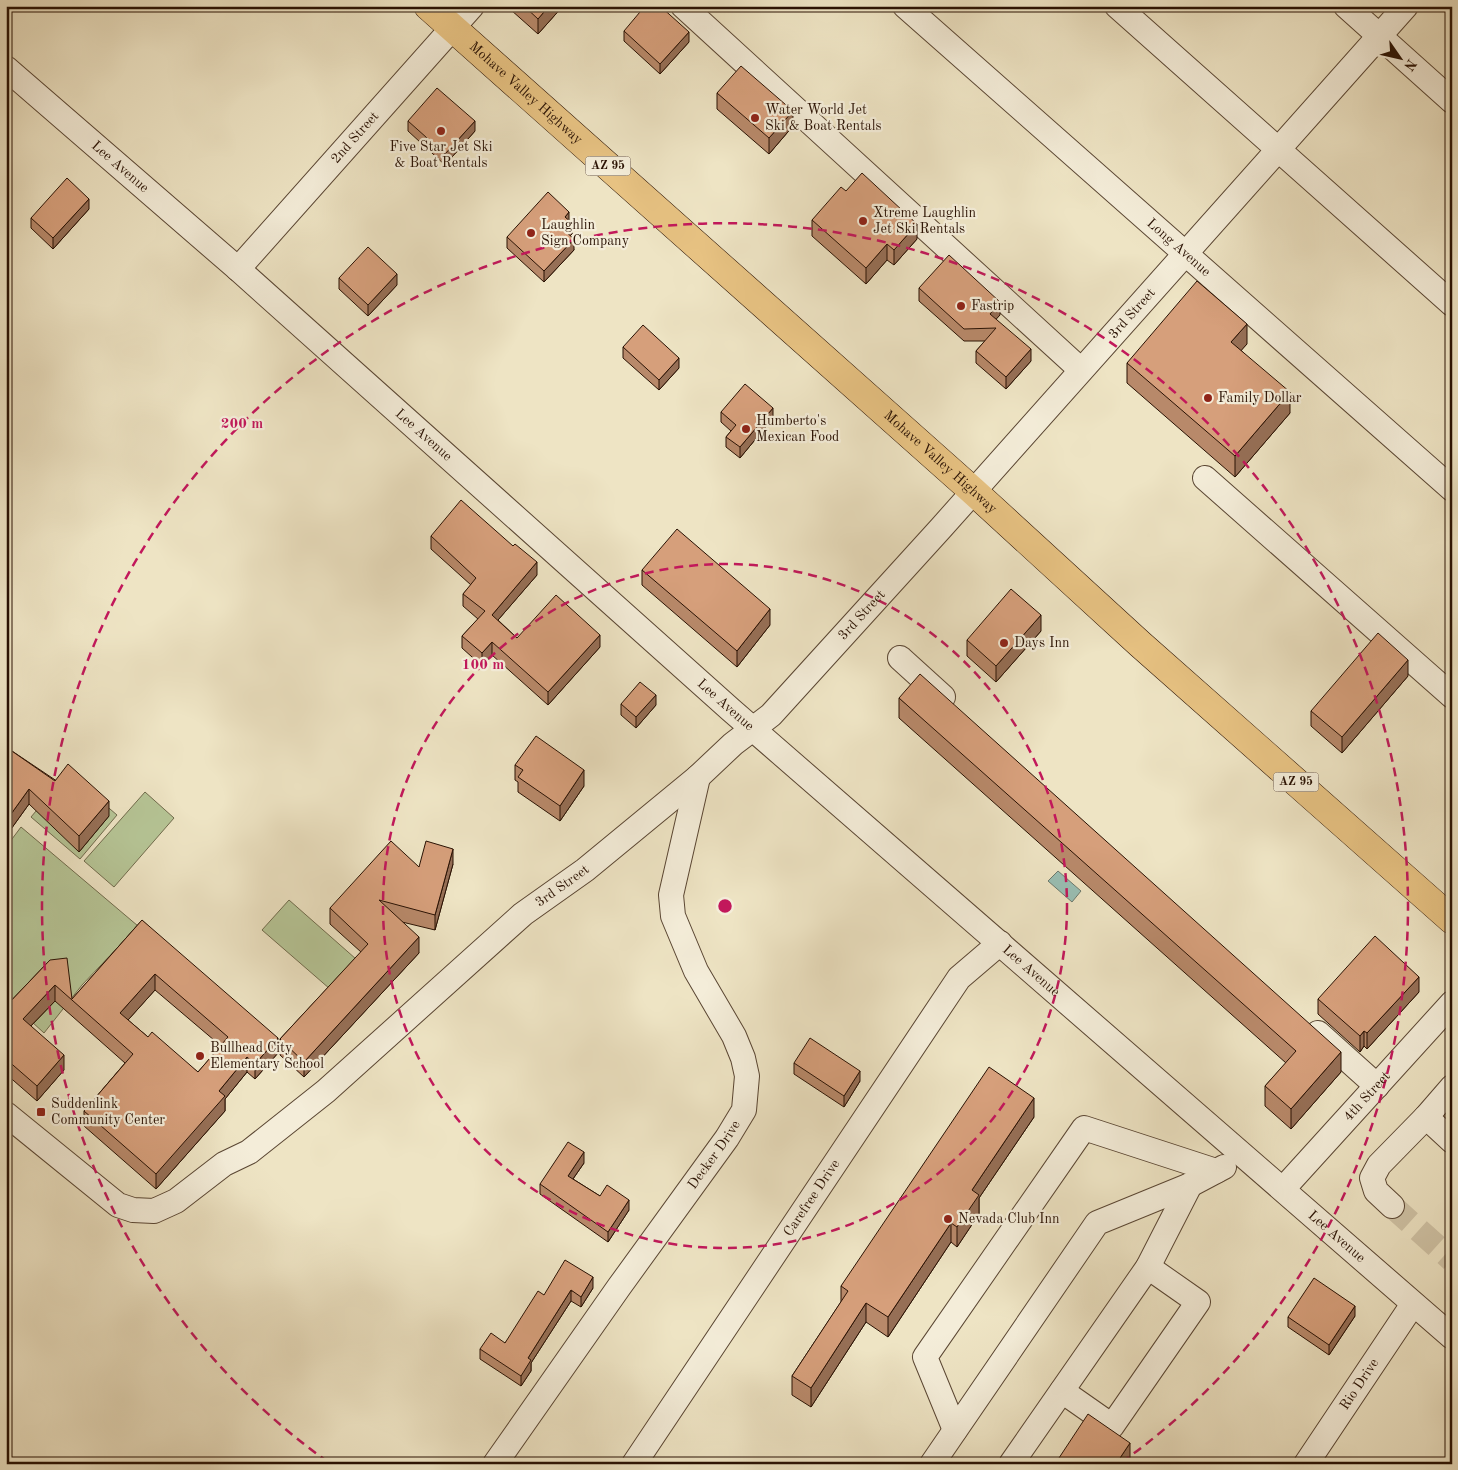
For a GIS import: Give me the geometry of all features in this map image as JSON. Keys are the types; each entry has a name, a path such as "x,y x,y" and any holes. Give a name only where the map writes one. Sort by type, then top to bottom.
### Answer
{"highway":[{"name":"Mohave Valley Highway","path":"428,6 973,491 1140,644 1452,920"}],"street":[{"name":"2nd Street","path":"238,269 472,6"},
{"path":"683,6 1081,370"},
{"name":"Long Avenue","path":"905,6 1452,489"},
{"path":"1117,6 1452,304"},
{"path":"1346,6 1452,101"},
{"name":"3rd Street","path":"6,1114 118,1205 133,1210 154,1211 176,1201 224,1164 249,1152 326,1091 523,914 586,870 771,715 1406,6"},
{"name":"Lee Avenue","path":"6,68 238,269 752,729 1452,1337"},
{"path":"1205,478 1452,696"},
{"path":"900,658 959,711"},
{"name":"Decker Drive","path":"495,1464 744,1110 747,1076 743,1058 734,1036 696,971 673,916 671,895 698,777"},
{"name":"Carefree Drive","path":"634,1464 959,978 1000,943"},
{"name":"4th Street","path":"1283,1190 1452,1003"},
{"path":"1303,1020 1376,1086"},
{"path":"1392,1206 1376,1191 1372,1178 1379,1165 1426,1117 1452,1087"},
{"path":"1426,1117 1452,1141"},
{"path":"956,1430 925,1357 1084,1128 1216,1171"},
{"path":"932,1464 1097,1223 1190,1184 1244,1157"},
{"path":"1011,1464 1148,1267 1190,1184"},
{"path":"1062,1391 1112,1426 1198,1302 1148,1267"},
{"name":"Rio Drive","path":"1306,1464 1413,1304"}],"green space":[{"path":"68,773 117,815 80,859 31,817"},
{"path":"145,792 174,818 114,887 84,861"},
{"path":"21,827 138,926 82,985 44,1033 6,998 6,847"},
{"path":"289,900 356,959 330,989 262,930"}],"water":[{"path":"1058,871 1081,891 1072,902 1048,881"}],"building":[{"path":"524,6 549,6 538,19"},
{"path":"645,6 660,6 689,32 660,64 624,31"},
{"path":"741,66 793,111 769,138 717,93"},
{"name":"Five Star Jet Ski & Boat Rentals","path":"437,88 475,121 445,154 408,121"},
{"name":"Xtreme Laughlin Jet Ski Rentals","path":"862,173 917,224 894,250 887,244 866,268 812,220 841,187 846,191"},
{"path":"67,178 89,199 53,238 31,218"},
{"path":"548,192 569,212 565,217 572,223 565,231 574,239 544,271 507,237"},
{"path":"368,247 397,274 368,305 339,278"},
{"path":"949,255 1000,302 990,314 1031,349 1006,377 976,351 996,328 964,329 919,288"},
{"name":"Family Dollar","path":"1197,281 1247,324 1231,342 1290,392 1235,456 1127,363"},
{"path":"643,325 679,358 659,380 623,347"},
{"name":"Humberto's Mexican Food","path":"745,384 773,408 740,447 726,437 736,425 721,412"},
{"path":"461,500 513,546 515,544 537,562 492,615 517,638 556,595 600,635 548,692 492,642 482,653 462,636 485,611 463,594 476,578 431,536"},
{"path":"677,529 770,609 737,651 642,570"},
{"name":"Days Inn","path":"1011,589 1041,615 996,666 967,640"},
{"path":"1378,633 1408,660 1342,737 1311,711"},
{"path":"920,674 1341,1052 1291,1109 1265,1086 1296,1051 899,698"},
{"path":"640,682 656,695 636,717 621,704"},
{"path":"536,736 584,770 560,806 518,777 523,770 515,765"},
{"path":"6,747 55,781 68,764 109,801 79,836 29,789 6,821"},
{"path":"391,841 419,867 426,841 453,849 435,915 379,900 419,937 304,1062 280,1039 368,944 330,908"},
{"path":"142,920 278,1038 255,1064 247,1057 219,1091 225,1096 156,1174 84,1111 133,1054 55,985 23,1019 64,1055 37,1086 6,1059 6,1004 50,960 67,958 72,999","holes":["155,974 228,1037 198,1072 152,1032 148,1037 120,1013"]},
{"path":"1375,936 1419,977 1367,1033 1364,1031 1360,1036 1318,999"},
{"path":"810,1038 860,1071 844,1096 794,1063"},
{"path":"989,1067 1034,1098 972,1190 979,1195 957,1227 951,1223 888,1317 866,1303 811,1388 792,1376 848,1291 841,1286"},
{"path":"568,1142 584,1152 568,1176 600,1196 607,1185 629,1200 608,1232 540,1184"},
{"path":"565,1260 593,1277 581,1297 571,1290 528,1358 531,1360 521,1376 480,1349 491,1333 505,1343 538,1291 544,1295"},
{"path":"1314,1278 1355,1306 1329,1345 1288,1317"},
{"path":"1088,1414 1130,1443 1116,1464 1055,1464"}],"tunnel":[{"path":"1392,1206 1452,1260"}],"place":[{"name":"Water World Jet Ski & Boat Rentals","path":"755,118"},
{"name":"Five Star Jet Ski & Boat Rentals","path":"441,131"},
{"name":"Xtreme Laughlin Jet Ski Rentals","path":"863,221"},
{"name":"Laughlin Sign Company","path":"531,233"},
{"name":"Fastrip","path":"961,306"},
{"name":"Family Dollar","path":"1208,398"},
{"name":"Humberto's Mexican Food","path":"746,429"},
{"name":"Days Inn","path":"1004,643"},
{"name":"Bullhead City Elementary School","path":"200,1056"},
{"name":"Suddenlink Community Center","path":"41,1112"},
{"name":"Nevada Club Inn","path":"948,1219"}]}
